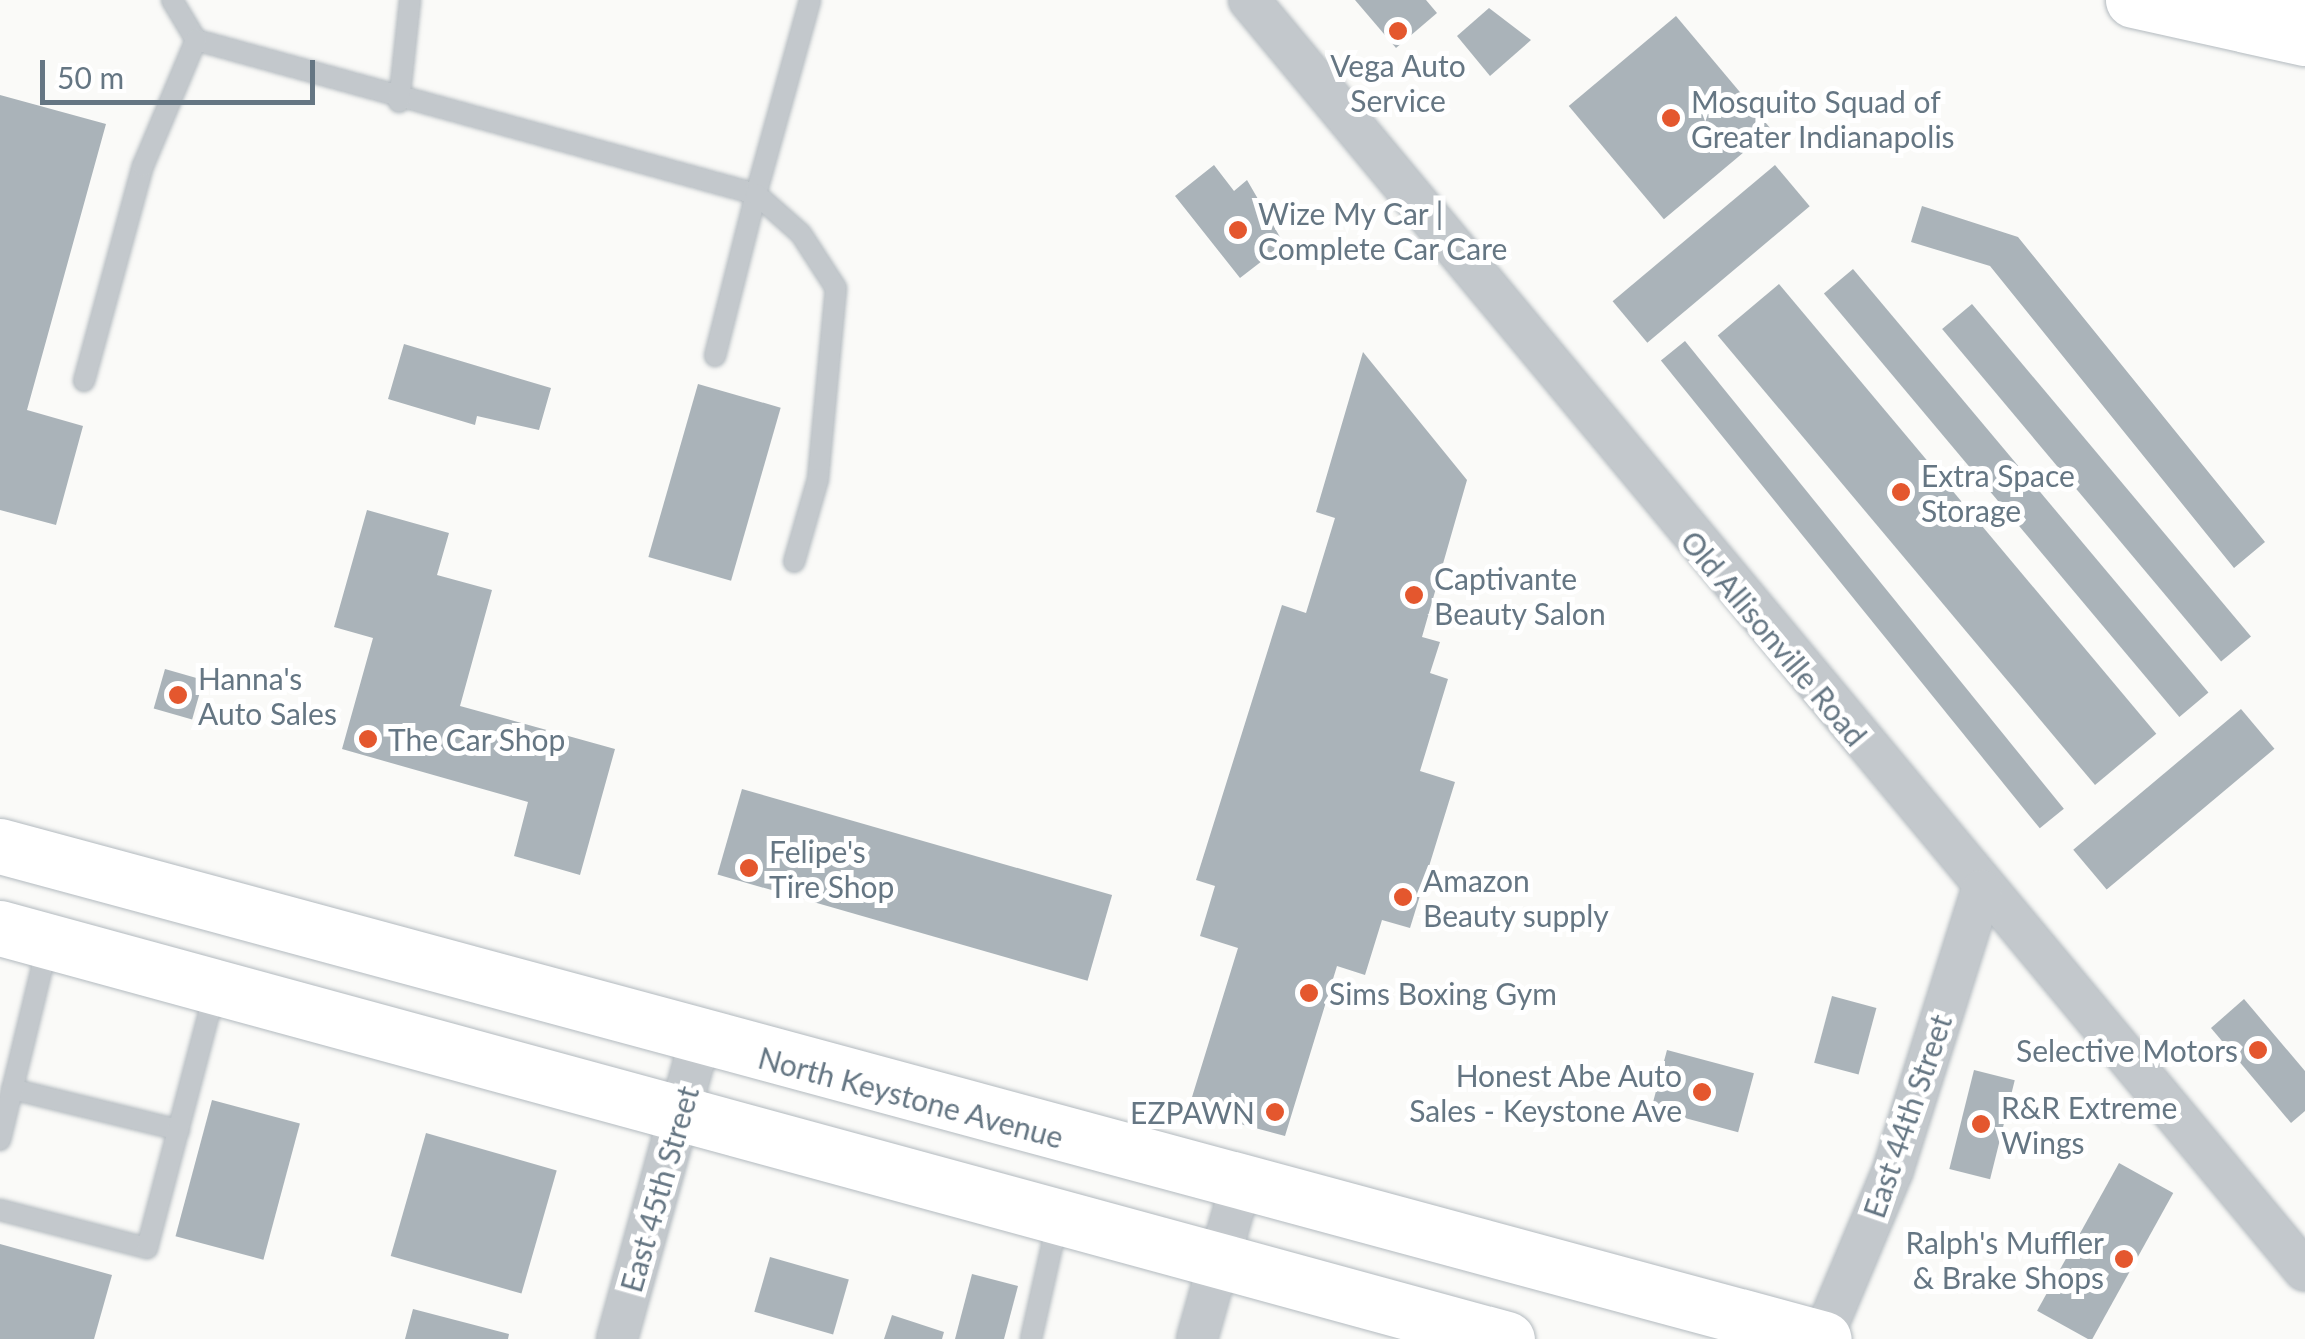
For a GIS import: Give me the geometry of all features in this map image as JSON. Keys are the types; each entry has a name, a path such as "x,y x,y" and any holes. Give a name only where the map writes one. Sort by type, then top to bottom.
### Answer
{"main road":[{"path":"2133,0 2305,36"},
{"path":"2277,0 2305,36"},
{"name":"North Keystone Avenue","path":"0,846 1240,1187 1823,1339"},
{"path":"24,935 1507,1339"}],"street":[{"name":"Old Allisonville Road","path":"1249,0 1982,890 2305,1271"},
{"name":"East 44th Street","path":"1823,1339 1893,1170 1982,890"},
{"name":"East 45th Street","path":"617,1339 700,1039"},
{"path":"1197,1339 1240,1187"}],"lane":[{"path":"172,0 196,40 399,102 756,194 802,234 836,288 818,479 794,562"},
{"path":"399,102 410,0"},
{"path":"715,356 810,0"},
{"path":"84,381 143,166 196,40"},
{"path":"0,1140 12,1089 24,935"},
{"path":"0,1210 147,1248 216,986"},
{"path":"12,1089 178,1130"},
{"path":"1030,1339 1058,1218"}],"building":[{"name":"Vega Auto Service","path":"1355,0 1426,0 1437,13 1396,48"},
{"path":"1489,8 1531,40 1490,76 1457,36"},
{"name":"Mosquito Squad of Greater Indianapolis","path":"1676,16 1771,129 1664,219 1569,106"},
{"path":"0,95 106,124 27,410 83,426 56,525 0,510"},
{"name":"Wize My Car | Complete Car Care","path":"1214,165 1234,191 1247,180 1284,244 1240,278 1175,196"},
{"path":"1775,165 1810,206 1647,343 1613,301"},
{"path":"1922,206 2018,237 2265,542 2234,568 1990,266 1911,242"},
{"path":"1853,269 2208,693 2179,717 1824,293"},
{"path":"1779,284 2156,734 2095,785 1718,335"},
{"path":"1972,304 2251,636 2221,662 1942,329"},
{"path":"1685,341 2064,809 2040,828 1661,361"},
{"path":"404,344 551,388 539,430 477,416 475,425 388,399"},
{"path":"1363,352 1467,480 1422,637 1440,642 1430,673 1448,679 1420,771 1455,782 1410,928 1382,920 1365,975 1337,966 1285,1136 1188,1110 1238,948 1200,936 1215,886 1196,880 1282,605 1306,613 1335,518 1316,512"},
{"path":"698,384 781,408 731,581 648,557"},
{"path":"367,510 449,533 437,575 492,590 460,706 615,749 580,875 514,856 528,802 342,749 373,638 334,627"},
{"name":"Hanna's Auto Sales","path":"165,669 203,680 192,719 154,708"},
{"path":"2241,709 2274,749 2107,890 2073,850"},
{"path":"742,789 1112,895 1088,981 717,875"},
{"path":"1832,996 1876,1008 1859,1075 1814,1063"},
{"name":"Selective Motors","path":"2244,999 2305,1071 2305,1111 2291,1123 2211,1028"},
{"name":"Honest Abe Auto Sales - Keystone Ave","path":"1667,1050 1754,1073 1738,1132 1651,1109"},
{"name":"R&R Extreme Wings","path":"1974,1070 2015,1080 1990,1179 1949,1169"},
{"path":"212,1100 300,1124 263,1260 176,1236"},
{"path":"426,1133 557,1170 521,1294 391,1256"},
{"name":"Ralph's Muffler & Brake Shops","path":"2119,1163 2173,1193 2092,1339 2037,1311"},
{"path":"0,1244 112,1275 94,1339 0,1339"},
{"path":"770,1257 849,1280 833,1334 754,1312"},
{"path":"972,1274 1018,1286 1004,1339 955,1339"},
{"path":"413,1309 509,1334 508,1339 405,1339"},
{"path":"892,1315 944,1332 942,1339 884,1339"}],"place":[{"name":"Vega Auto Service","path":"1398,31"},
{"name":"Mosquito Squad of Greater Indianapolis","path":"1671,118"},
{"name":"Wize My Car | Complete Car Care","path":"1238,230"},
{"name":"Extra Space Storage","path":"1901,492"},
{"name":"Captivante Beauty Salon","path":"1414,595"},
{"name":"Hanna's Auto Sales","path":"178,695"},
{"name":"The Car Shop","path":"368,739"},
{"name":"Felipe's Tire Shop","path":"749,868"},
{"name":"Amazon Beauty supply","path":"1403,897"},
{"name":"Sims Boxing Gym","path":"1309,993"},
{"name":"Selective Motors","path":"2258,1050"},
{"name":"Honest Abe Auto Sales - Keystone Ave","path":"1702,1092"},
{"name":"EZPAWN","path":"1275,1112"},
{"name":"R&R Extreme Wings","path":"1981,1124"},
{"name":"Ralph's Muffler & Brake Shops","path":"2124,1259"}]}
